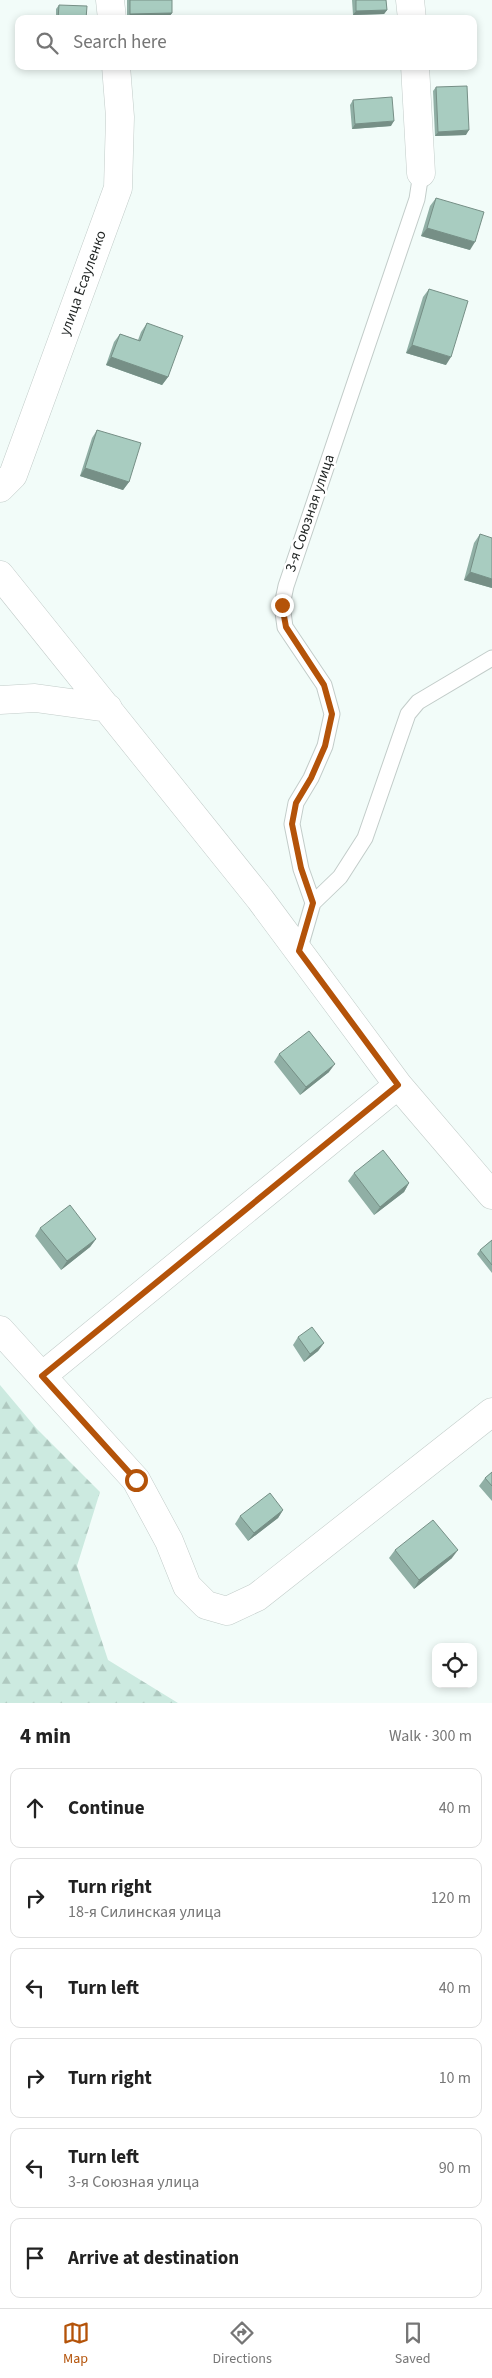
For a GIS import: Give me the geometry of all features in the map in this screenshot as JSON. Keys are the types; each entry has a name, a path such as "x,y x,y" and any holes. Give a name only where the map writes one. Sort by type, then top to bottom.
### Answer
{"street":[{"path":"110,0 112,15"},
{"path":"410,0 412,15"},
{"name":"улица Есауленко","path":"0,488 13,475 118,188 120,117 116,70"},
{"path":"415,70 421,173"},
{"path":"0,576 108,708 299,951 398,1085 492,1195"},
{"path":"0,700 35,698 108,708"},
{"path":"42,1376 398,1085"},
{"path":"0,1330 136,1480 169,1541 188,1586 206,1605 227,1611 257,1597 492,1412"}],"lane":[{"name":"3-я Союзная улица","path":"313,903 301,868 292,824 296,803 311,778 325,746 332,714 324,685 286,627 282,605 286,586 417,199 421,173"},
{"path":"299,951 313,903 340,877 365,838 408,714 418,702 492,658"}],"green space":[{"path":"0,1385 37,1429 100,1492 77,1566 108,1660 178,1703 0,1703"}],"building":[{"path":"130,0 172,0 172,13 130,14"},
{"path":"356,0 386,0 387,10 356,11"},
{"path":"59,5 87,6 86,15 58,15"},
{"path":"467,86 469,130 438,132 436,87"},
{"path":"392,97 394,121 355,124 353,100"},
{"path":"436,198 484,212 475,242 427,228"},
{"path":"429,289 468,301 451,357 412,345"},
{"path":"147,323 183,336 168,377 111,357 120,334 140,341"},
{"path":"97,430 141,443 129,482 85,468"},
{"path":"480,534 492,538 492,579 470,572"},
{"path":"309,1031 335,1064 306,1087 279,1054"},
{"path":"383,1150 409,1183 380,1207 354,1173"},
{"path":"70,1205 96,1239 67,1261 40,1228"},
{"path":"492,1240 492,1265 480,1250"},
{"path":"312,1327 324,1343 310,1354 298,1337"},
{"path":"492,1472 492,1486 485,1478"},
{"path":"270,1493 283,1510 254,1533 240,1516"},
{"path":"433,1520 458,1550 419,1580 395,1550"}],"route":[{"path":"136,1480 42,1376 398,1085 299,951 313,903 301,868 292,824 296,803 311,778 325,746 332,714 324,685 286,627 282,605"}]}
